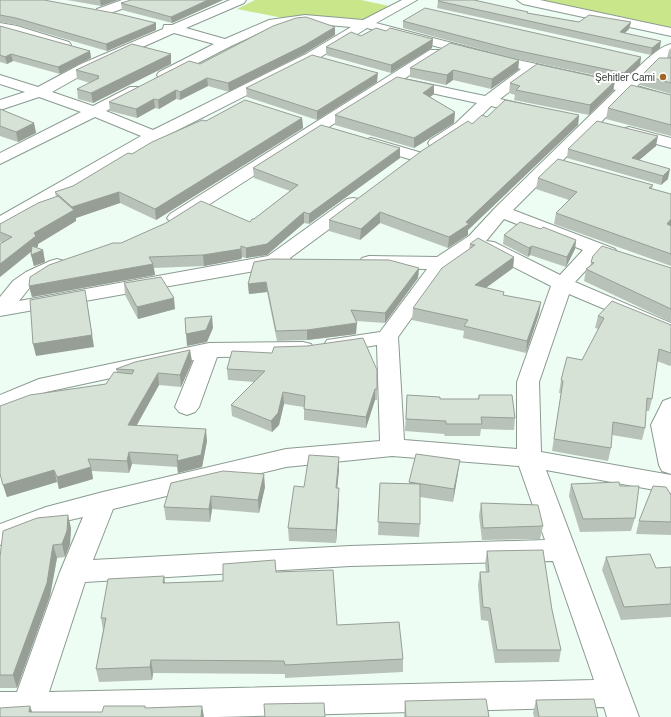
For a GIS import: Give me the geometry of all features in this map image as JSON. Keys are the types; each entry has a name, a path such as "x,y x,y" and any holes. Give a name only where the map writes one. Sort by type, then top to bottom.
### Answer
{"street":[{"path":"102,12 135,0"},
{"path":"0,105 38,93 86,67 240,0"},
{"path":"382,0 410,4"},
{"path":"523,0 671,32"},
{"path":"0,224 154,136 228,97 311,57 365,24 410,4"},
{"path":"87,9 129,17"},
{"path":"0,159 226,43 269,24 305,19 365,24 533,68 626,88 671,101"},
{"path":"151,23 226,43"},
{"path":"0,27 12,28 109,58"},
{"path":"160,228 309,124 393,80 447,46"},
{"path":"392,448 387,337 442,263 476,240 551,161 596,124 626,88 646,60 671,48"},
{"path":"311,57 332,64"},
{"path":"646,60 671,66"},
{"path":"398,170 416,156 462,126 487,101 533,68"},
{"path":"373,75 545,113"},
{"path":"0,79 94,111 154,136"},
{"path":"228,97 250,104"},
{"path":"309,124 340,134"},
{"path":"596,124 671,143"},
{"path":"355,138 416,156"},
{"path":"551,161 574,167"},
{"path":"274,261 367,193"},
{"path":"501,212 626,259"},
{"path":"476,240 562,284 671,331"},
{"path":"103,501 74,572 14,706 217,710 619,705 529,458 528,382 562,284 596,249"},
{"path":"0,304 9,301 20,285 44,270 74,260"},
{"path":"0,310 136,287 274,261 306,262"},
{"path":"354,262 442,263"},
{"path":"0,404 39,386 209,350 307,350 387,337"},
{"path":"187,406 209,350"},
{"path":"671,406 663,425 671,465"},
{"path":"0,536 55,514 103,501 286,458 392,448 529,458 671,484"},
{"path":"74,572 350,556 563,550"}],"green space":[{"path":"255,0 361,0 389,6 362,22 301,16 283,18 237,9"},
{"path":"540,0 671,0 671,29"}],"building":[{"path":"0,0 44,0 119,14 156,23 106,44 16,18 0,15"},
{"path":"131,0 208,0 171,17 121,3"},
{"path":"474,0 528,12 527,13 579,22 589,15 631,22 620,32 661,41 652,48 438,1"},
{"path":"425,8 641,57 624,73 510,49 403,21"},
{"path":"306,17 335,27 305,45 228,83 207,78 180,92 176,90 158,100 154,99 136,109 109,102 189,61 200,64 273,26 296,18"},
{"path":"0,26 90,51 58,67 11,54 5,57 0,55"},
{"path":"376,28 386,31 390,28 433,39 391,65 326,47 351,32 361,36"},
{"path":"450,43 519,60 492,79 453,70 447,75 410,68"},
{"path":"132,44 171,54 91,93 77,89 99,78 97,78 99,76 76,70"},
{"path":"312,55 378,73 317,111 246,88"},
{"path":"659,58 671,58 671,83 642,75"},
{"path":"537,64 615,81 590,105 516,90 520,86 510,83"},
{"path":"397,77 434,85 423,93 455,112 414,138 335,115"},
{"path":"631,85 671,95 671,125 608,108"},
{"path":"245,100 302,118 155,209 119,192 72,207 55,192 73,186 128,153 132,154 152,142 202,120 206,121"},
{"path":"505,100 579,115 466,222 469,224 449,237 380,212 361,229 329,220 423,150 468,121 472,124 482,115 487,117"},
{"path":"0,109 34,123 16,132 0,126"},
{"path":"597,121 658,136 632,158 670,169 663,176 568,149"},
{"path":"321,125 400,148 309,214 304,212 267,244 246,248 241,246 241,249 203,255 149,257 153,264 29,286 30,277 49,265 113,243 121,243 166,223 201,201 250,222 298,185 253,168"},
{"path":"558,159 653,185 649,188 671,194 671,219 667,224 671,226 671,254 556,213 577,192 538,178"},
{"path":"58,196 74,210 34,233 36,236 0,264 0,244 12,237 0,232 0,224 38,203"},
{"path":"520,222 541,229 543,227 576,240 567,257 532,246 529,248 504,235"},
{"path":"478,238 514,257 475,285 504,292 503,295 541,302 527,341 464,326 468,320 413,308 442,268 475,245 470,244"},
{"path":"32,246 43,250 31,255"},
{"path":"602,246 671,268 671,309 586,269 594,263 591,262 593,256"},
{"path":"271,259 389,260 419,268 385,313 351,310 357,323 307,330 276,331 266,282 248,284 254,262"},
{"path":"161,277 174,298 137,307 124,283"},
{"path":"85,290 92,335 33,344 30,300"},
{"path":"612,301 671,325 671,353 659,349 652,399 647,398 645,428 613,422 611,448 554,439 563,381 561,380 567,357 582,360 604,318 598,316"},
{"path":"212,316 206,330 186,334 185,318"},
{"path":"363,338 377,370 377,389 375,389 366,417 304,409 305,396 283,392 278,413 271,421 231,405 265,371 227,369 232,351 272,353 274,347 307,346"},
{"path":"190,350 180,375 158,373 128,425 206,429 201,455 177,461 178,455 129,452 127,461 88,459 91,467 57,477 54,470 3,485 0,474 0,406 30,395 106,384 114,372 132,374 134,370 116,369 135,362"},
{"path":"407,395 440,397 440,399 479,399 479,395 512,395 515,418 481,417 482,424 446,424 446,421 406,419"},
{"path":"416,454 460,460 454,489 409,482"},
{"path":"309,455 339,457 336,488 339,488 336,530 288,528 294,486 304,487"},
{"path":"223,471 264,474 258,500 211,496 209,509 164,507 171,483"},
{"path":"619,482 620,486 639,486 635,518 583,519 571,484"},
{"path":"380,483 420,484 420,524 378,522"},
{"path":"653,486 666,487 671,495 671,522 639,521"},
{"path":"481,503 538,505 543,526 483,528"},
{"path":"68,515 67,531 62,544 53,545 47,583 13,675 0,675 0,557 3,531 37,518"},
{"path":"543,550 552,610 561,650 497,650 490,608 483,607 480,572 489,572 487,551"},
{"path":"650,554 656,568 671,567 671,604 624,607 606,557"},
{"path":"275,560 276,572 333,570 337,625 399,622 403,659 285,665 284,661 151,660 150,667 96,669 106,618 101,618 108,579 164,576 163,583 223,581 223,564"},
{"path":"486,699 489,717 406,717 405,701"},
{"path":"594,699 598,717 539,717 536,700"},
{"path":"324,703 325,717 265,717 264,704"},
{"path":"30,706 29,712 102,712 104,706 145,706 145,708 202,706 201,717 0,717 0,708"}],"place":[{"name":"Şehitler Cami","path":"663,77"}]}
